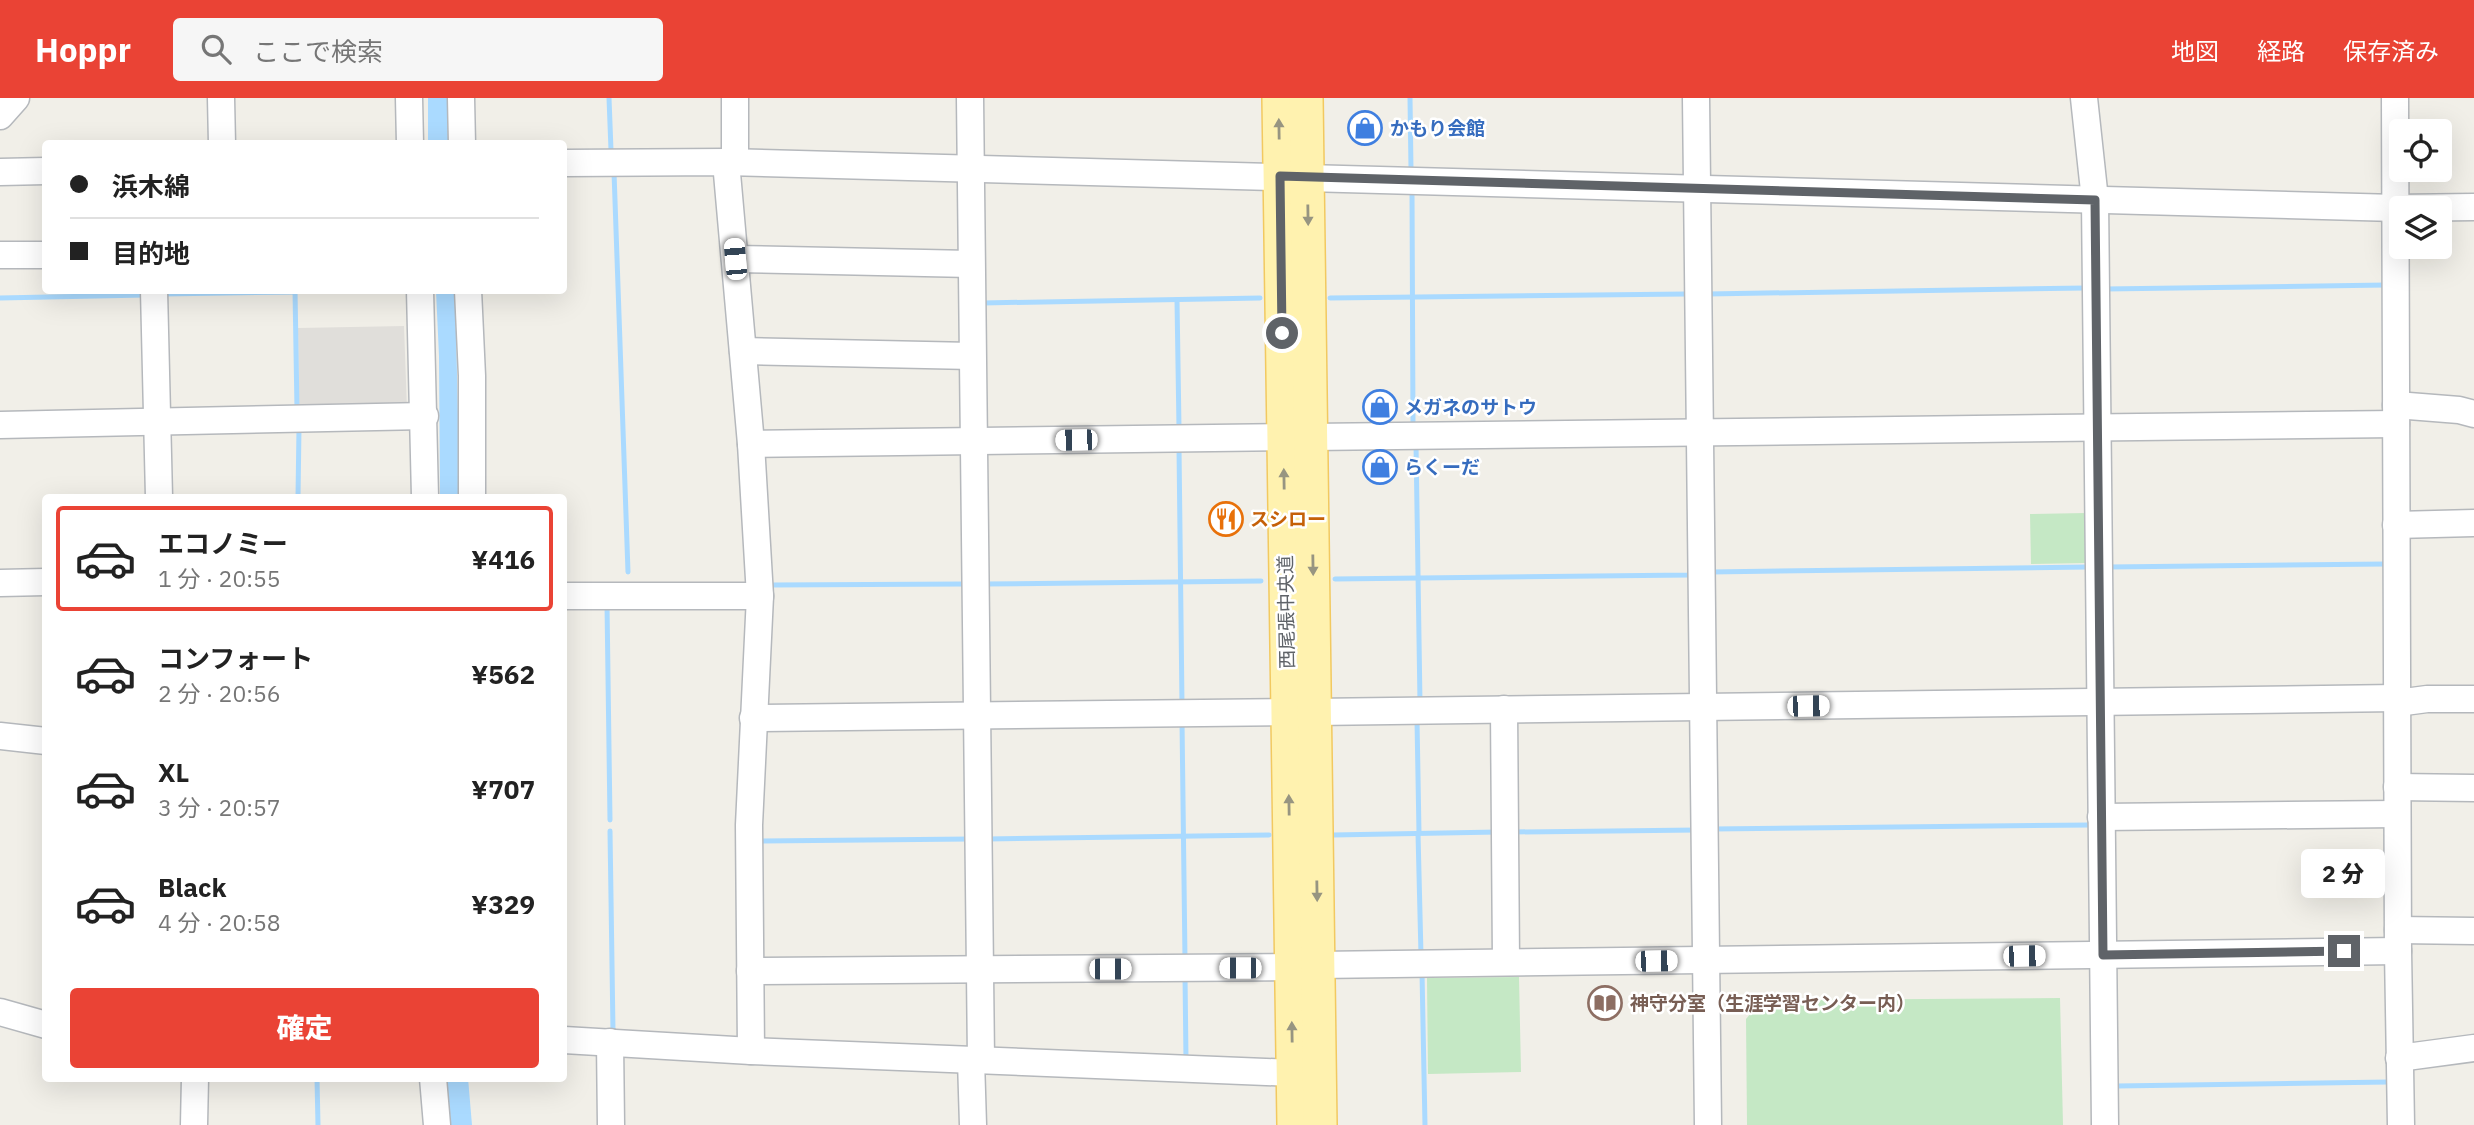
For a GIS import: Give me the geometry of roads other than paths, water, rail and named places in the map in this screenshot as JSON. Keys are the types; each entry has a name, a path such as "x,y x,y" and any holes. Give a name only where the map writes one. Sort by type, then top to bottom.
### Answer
{"main road":[{"name":"西尾張中央道","path":"1279,98 1294,177"},
{"name":"西尾張中央道","path":"1306,98 1294,177 1297,437 1305,966 1320,1125"},
{"name":"西尾張中央道","path":"1294,1125 1293,1073 1305,966"}],"street":[{"path":"0,116 16,98"},
{"path":"221,98 222,140"},
{"path":"409,98 410,140"},
{"path":"461,98 462,140"},
{"path":"735,98 730,162 760,596 749,825 751,1051"},
{"path":"970,98 981,970 973,1125"},
{"path":"1696,98 1708,1125"},
{"path":"2084,98 2095,200 2105,1125"},
{"path":"2395,98 2396,196"},
{"path":"567,163 730,162 2389,208"},
{"path":"0,172 42,171"},
{"path":"2452,207 2474,207"},
{"path":"0,256 42,255"},
{"path":"735,259 971,264"},
{"path":"2396,259 2397,814 2401,1125"},
{"path":"154,294 159,494"},
{"path":"420,294 425,494"},
{"path":"468,294 472,376 472,494"},
{"path":"743,351 972,356"},
{"path":"751,444 2097,427 2459,410 2474,414"},
{"path":"0,425 425,416"},
{"path":"2396,525 2474,523"},
{"path":"0,583 42,582"},
{"path":"567,596 760,596"},
{"path":"753,718 2474,699"},
{"path":"1504,709 1506,962"},
{"path":"0,736 42,741"},
{"path":"2397,787 2474,788"},
{"path":"2101,817 2397,814"},
{"path":"750,971 2103,955 2398,940 2474,931"},
{"path":"0,1012 42,1024"},
{"path":"567,1040 751,1051 1293,1073"},
{"path":"610,1042 611,1125"},
{"path":"2399,1058 2474,1048"},
{"path":"194,1125 195,1082"},
{"path":"433,1082 436,1125"}],"water":[{"path":"428,98 447,98 448,140 428,140"},
{"path":"436,294 455,294 460,494 440,494"},
{"path":"445,1082 468,1082 472,1125 449,1125"}],"waterway":[{"path":"609,98 611,150"},
{"path":"1410,98 1411,169"},
{"path":"614,172 628,572"},
{"path":"1412,192 1413,427"},
{"path":"2105,289 2386,285"},
{"path":"1708,294 2085,288"},
{"path":"295,294 297,410"},
{"path":"1330,298 1686,294"},
{"path":"0,298 145,295"},
{"path":"983,303 1260,298"},
{"path":"1177,300 1179,428"},
{"path":"298,494 299,428"},
{"path":"1416,444 1420,703"},
{"path":"1179,448 1182,704"},
{"path":"2109,567 2386,564"},
{"path":"1710,572 2088,567"},
{"path":"1335,579 1690,575 1690,570"},
{"path":"984,584 1261,581"},
{"path":"772,585 964,584"},
{"path":"607,604 610,820"},
{"path":"1417,720 1419,833"},
{"path":"1182,721 1185,959"},
{"path":"1713,829 2091,825"},
{"path":"1514,832 1697,830"},
{"path":"610,831 611,1033"},
{"path":"1333,835 1498,832"},
{"path":"1418,833 1421,955"},
{"path":"987,839 1269,835"},
{"path":"757,841 970,839"},
{"path":"1422,972 1425,1125"},
{"path":"1185,975 1186,1060"},
{"path":"317,1082 318,1125"},
{"path":"2117,1086 2388,1082"}],"place":[{"name":"かもり会館","path":"1365,128"},
{"name":"メガネのサトウ","path":"1380,407"},
{"name":"らくーだ","path":"1380,467"},
{"name":"スシロー","path":"1226,519"},
{"name":"神守分室（生涯学習センター内）","path":"1605,1003"}]}
